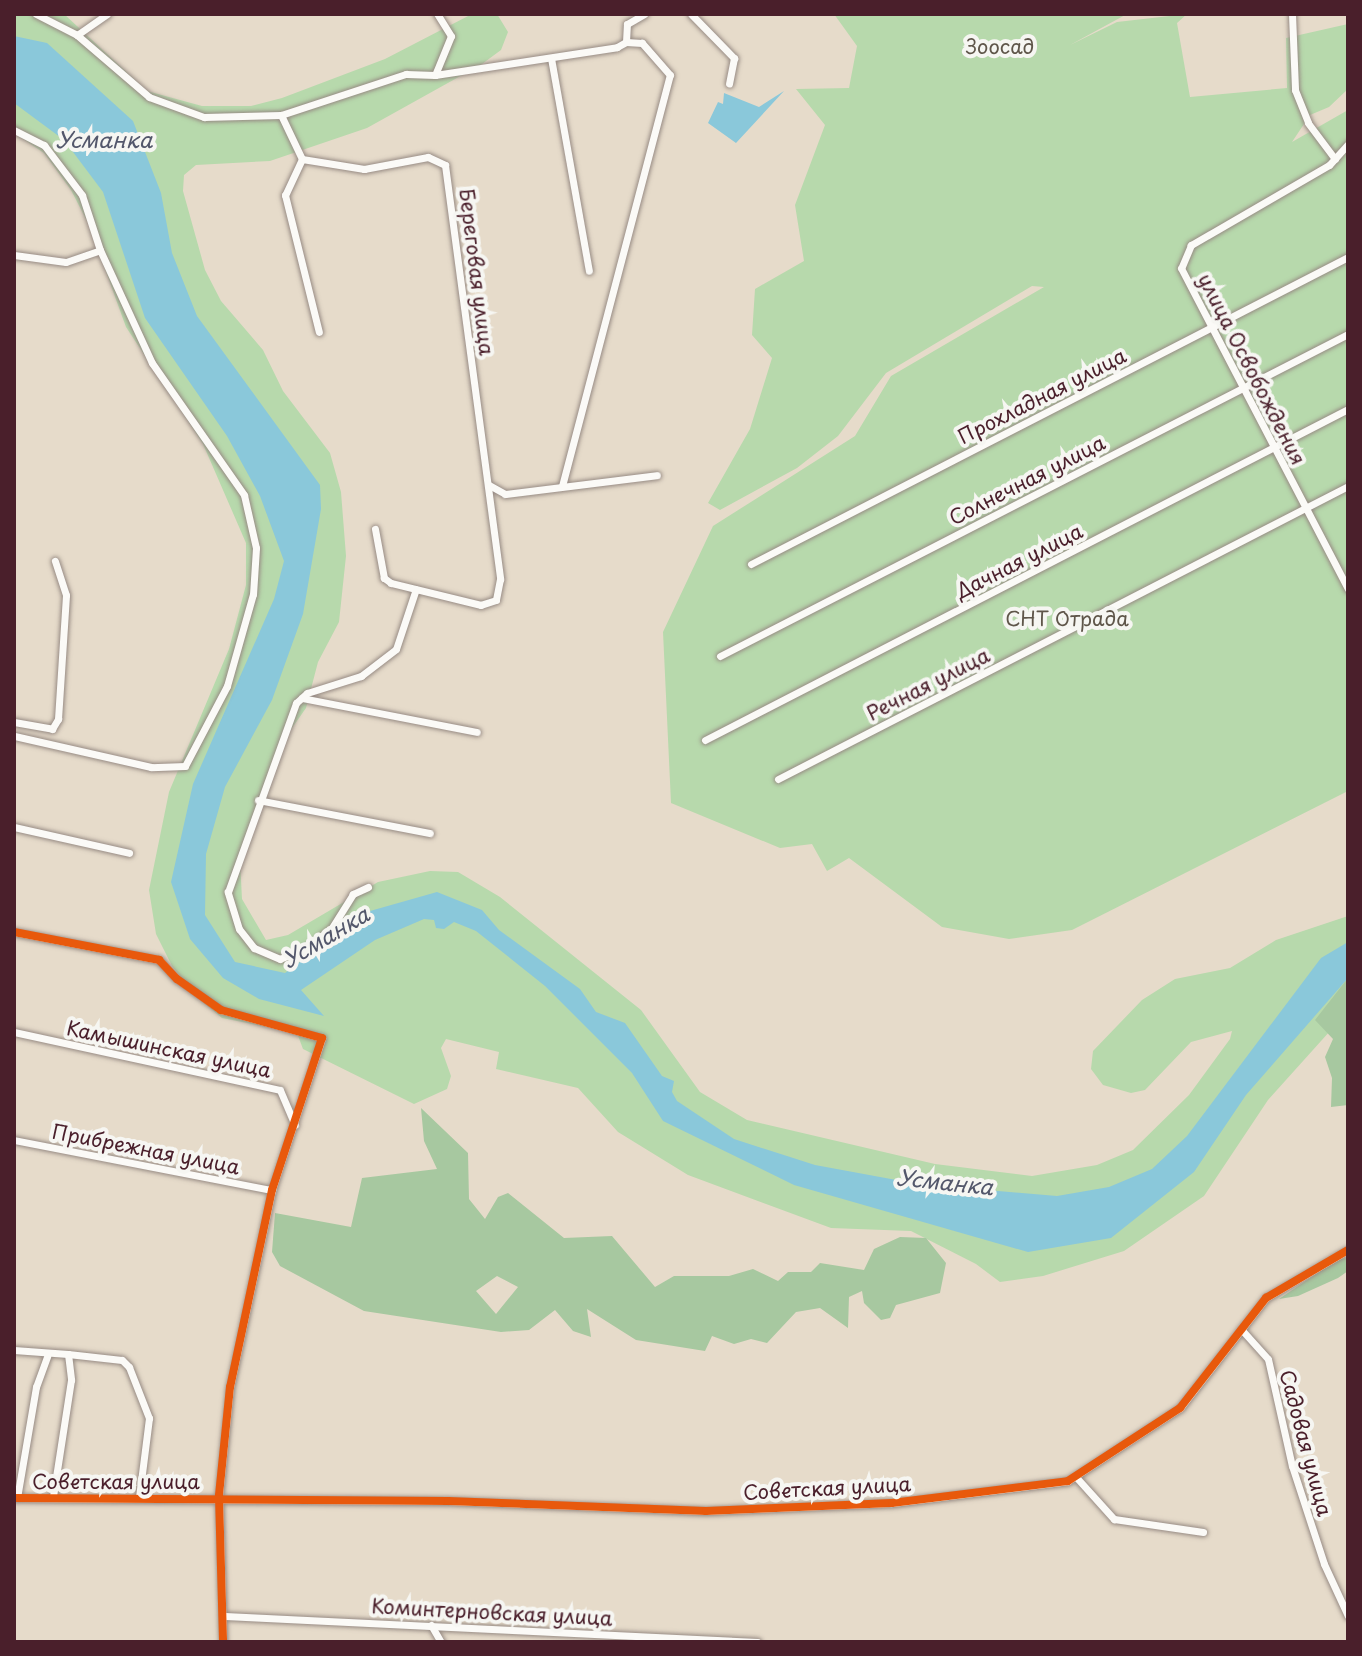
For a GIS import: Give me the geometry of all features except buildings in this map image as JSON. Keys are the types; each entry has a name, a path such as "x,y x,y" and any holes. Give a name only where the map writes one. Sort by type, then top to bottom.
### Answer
{"street":[{"path":"36,14 77,35 149,97 173,110 204,117 281,115 406,74 435,75 551,58 626,42 642,43 670,75 562,486"},
{"path":"77,35 107,14"},
{"path":"435,75 451,36 437,14"},
{"path":"626,42 627,24 644,14"},
{"path":"691,14 734,58 729,84"},
{"path":"1292,14 1295,90 1308,123 1335,159"},
{"path":"551,58 589,271"},
{"path":"281,115 302,159 285,195 319,332"},
{"path":"14,130 44,145 82,195 100,250 152,363 244,495 256,548 253,594 227,686 185,766 151,767 14,736"},
{"name":"улица Освобождения","path":"1348,144 1335,159 1183,254 1181,268 1348,589"},
{"name":"Береговая улица","path":"302,159 364,169 428,157 445,165 487,483"},
{"path":"14,255 66,262 100,250"},
{"name":"Прохладная улица","path":"751,564 1348,257"},
{"name":"Солнечная улица","path":"720,656 1348,334"},
{"name":"Дачная улица","path":"705,740 1348,409"},
{"path":"487,483 505,494 657,475"},
{"path":"375,529 384,578 481,605 496,600 500,579 487,483"},
{"name":"Речная улица","path":"778,779 1348,486"},
{"path":"14,722 52,729 58,719 66,595 61,568 55,561"},
{"path":"368,887 353,894 332,928 293,956 280,959 254,948 235,921 228,892 286,722 302,698 361,676 396,649 416,589"},
{"path":"302,698 477,732"},
{"path":"258,800 430,833"},
{"path":"14,827 129,853"},
{"name":"Советская улица","path":"14,932 159,960 177,979 221,1010 322,1038 272,1190 230,1387 219,1496"},
{"name":"Камышинская улица","path":"14,1032 280,1090 295,1125"},
{"name":"Прибрежная улица","path":"14,1140 272,1190"},
{"name":"Советская улица","path":"15,1498 219,1496 706,1511 892,1503 1076,1477 1180,1408 1266,1298 1348,1250"},
{"name":"Садовая улица","path":"1241,1329 1268,1359 1292,1466 1324,1564 1348,1616"},
{"path":"14,1350 47,1356 68,1354 122,1360 129,1367 149,1418 139,1497"},
{"path":"53,1496 71,1380 68,1354"},
{"path":"15,1498 36,1387 47,1356"},
{"path":"1076,1477 1114,1519 1203,1532"},
{"path":"219,1496 225,1616 223,1642"},
{"name":"Коминтерновская улица","path":"225,1616 757,1642"},
{"path":"431,1625 441,1642"}],"green space":[{"path":"14,14 64,14 147,91 202,106 251,106 282,98 385,59 472,14 497,14 508,32 501,50 482,64 367,128 270,161 196,165 184,175 183,191 205,270 221,301 263,350 283,391 330,453 341,492 346,556 339,622 318,662 306,708 283,741 240,860 242,899 266,940 288,935 378,882 430,871 458,872 500,897 641,1010 700,1092 747,1120 935,1164 1032,1176 1097,1165 1133,1150 1189,1095 1230,1039 1232,1031 1191,1042 1145,1090 1131,1093 1103,1085 1091,1069 1093,1051 1142,1000 1175,979 1230,968 1276,940 1348,916 1348,1011 1268,1100 1204,1196 1124,1251 1043,1276 1000,1282 976,1264 911,1231 831,1228 688,1175 618,1132 578,1088 496,1069 499,1052 446,1039 441,1048 451,1076 447,1089 414,1104 303,1049 297,1033 222,1018 199,999 172,966 156,934 149,890 169,792 229,649 246,585 246,543 203,444 126,327 89,225 71,190 44,153 14,133"},
{"name":"СНТ Отрада","path":"834,14 1127,14 1070,45 1117,22 1187,14 1177,23 1190,97 1287,88 1286,38 1348,24 1348,89 1329,107 1310,115 1292,142 1348,110 1348,791 1072,930 1009,939 942,927 849,858 827,871 812,844 780,848 671,803 663,632 713,526 855,436 891,376 1044,287 1032,286 886,373 838,436 797,468 720,510 708,503 750,429 772,358 752,335 755,289 804,261 795,205 825,125 796,89 849,88 857,46"},
{"path":"1348,978 1348,1105 1331,1107 1332,1078 1325,1057 1333,1039 1315,1020"},
{"path":"421,1108 468,1153 469,1199 485,1219 498,1197 508,1193 564,1238 612,1236 655,1287 674,1276 729,1276 753,1269 778,1281 788,1272 811,1272 820,1263 864,1270 874,1249 900,1237 926,1238 946,1263 940,1293 896,1305 890,1318 881,1320 864,1303 862,1291 849,1297 848,1328 820,1308 796,1312 767,1343 751,1339 734,1344 712,1336 705,1351 636,1340 587,1309 591,1337 573,1331 555,1310 529,1330 501,1332 364,1311 280,1266 272,1252 275,1213 351,1227 362,1178 437,1169 424,1141","holes":["497,1276 518,1287 496,1314 476,1291"]},
{"path":"1348,1258 1348,1271 1338,1278 1298,1296 1279,1299 1338,1259"}],"water":[{"name":"Усманка","path":"14,36 47,43 133,121 161,193 172,253 197,316 320,485 321,509 303,614 272,700 225,787 206,854 205,915 235,962 285,973 370,911 437,892 482,910 499,930 580,989 596,1012 625,1023 662,1076 674,1081 672,1092 677,1101 734,1139 815,1165 918,1184 1057,1196 1109,1187 1152,1169 1187,1136 1321,958 1348,942 1348,978 1246,1095 1194,1172 1111,1238 1028,1252 794,1185 663,1121 632,1073 545,986 476,931 454,922 444,929 436,928 434,920 424,919 375,940 301,990 324,1016 259,999 223,978 190,939 171,882 193,784 274,599 284,561 260,496 227,436 145,318 103,192 64,140 14,103"},
{"path":"784,91 736,143 708,123 718,102 723,104 724,93 759,107"}],"cycle path":[{"path":"14,932 159,960 177,979 221,1010 322,1038 272,1190 230,1387 219,1496 223,1642"},
{"path":"14,1498 448,1501 706,1511 892,1503 1068,1481 1180,1408 1266,1298 1348,1250"}],"park label":[{"name":"Зоосад","path":"1000,46"}]}
